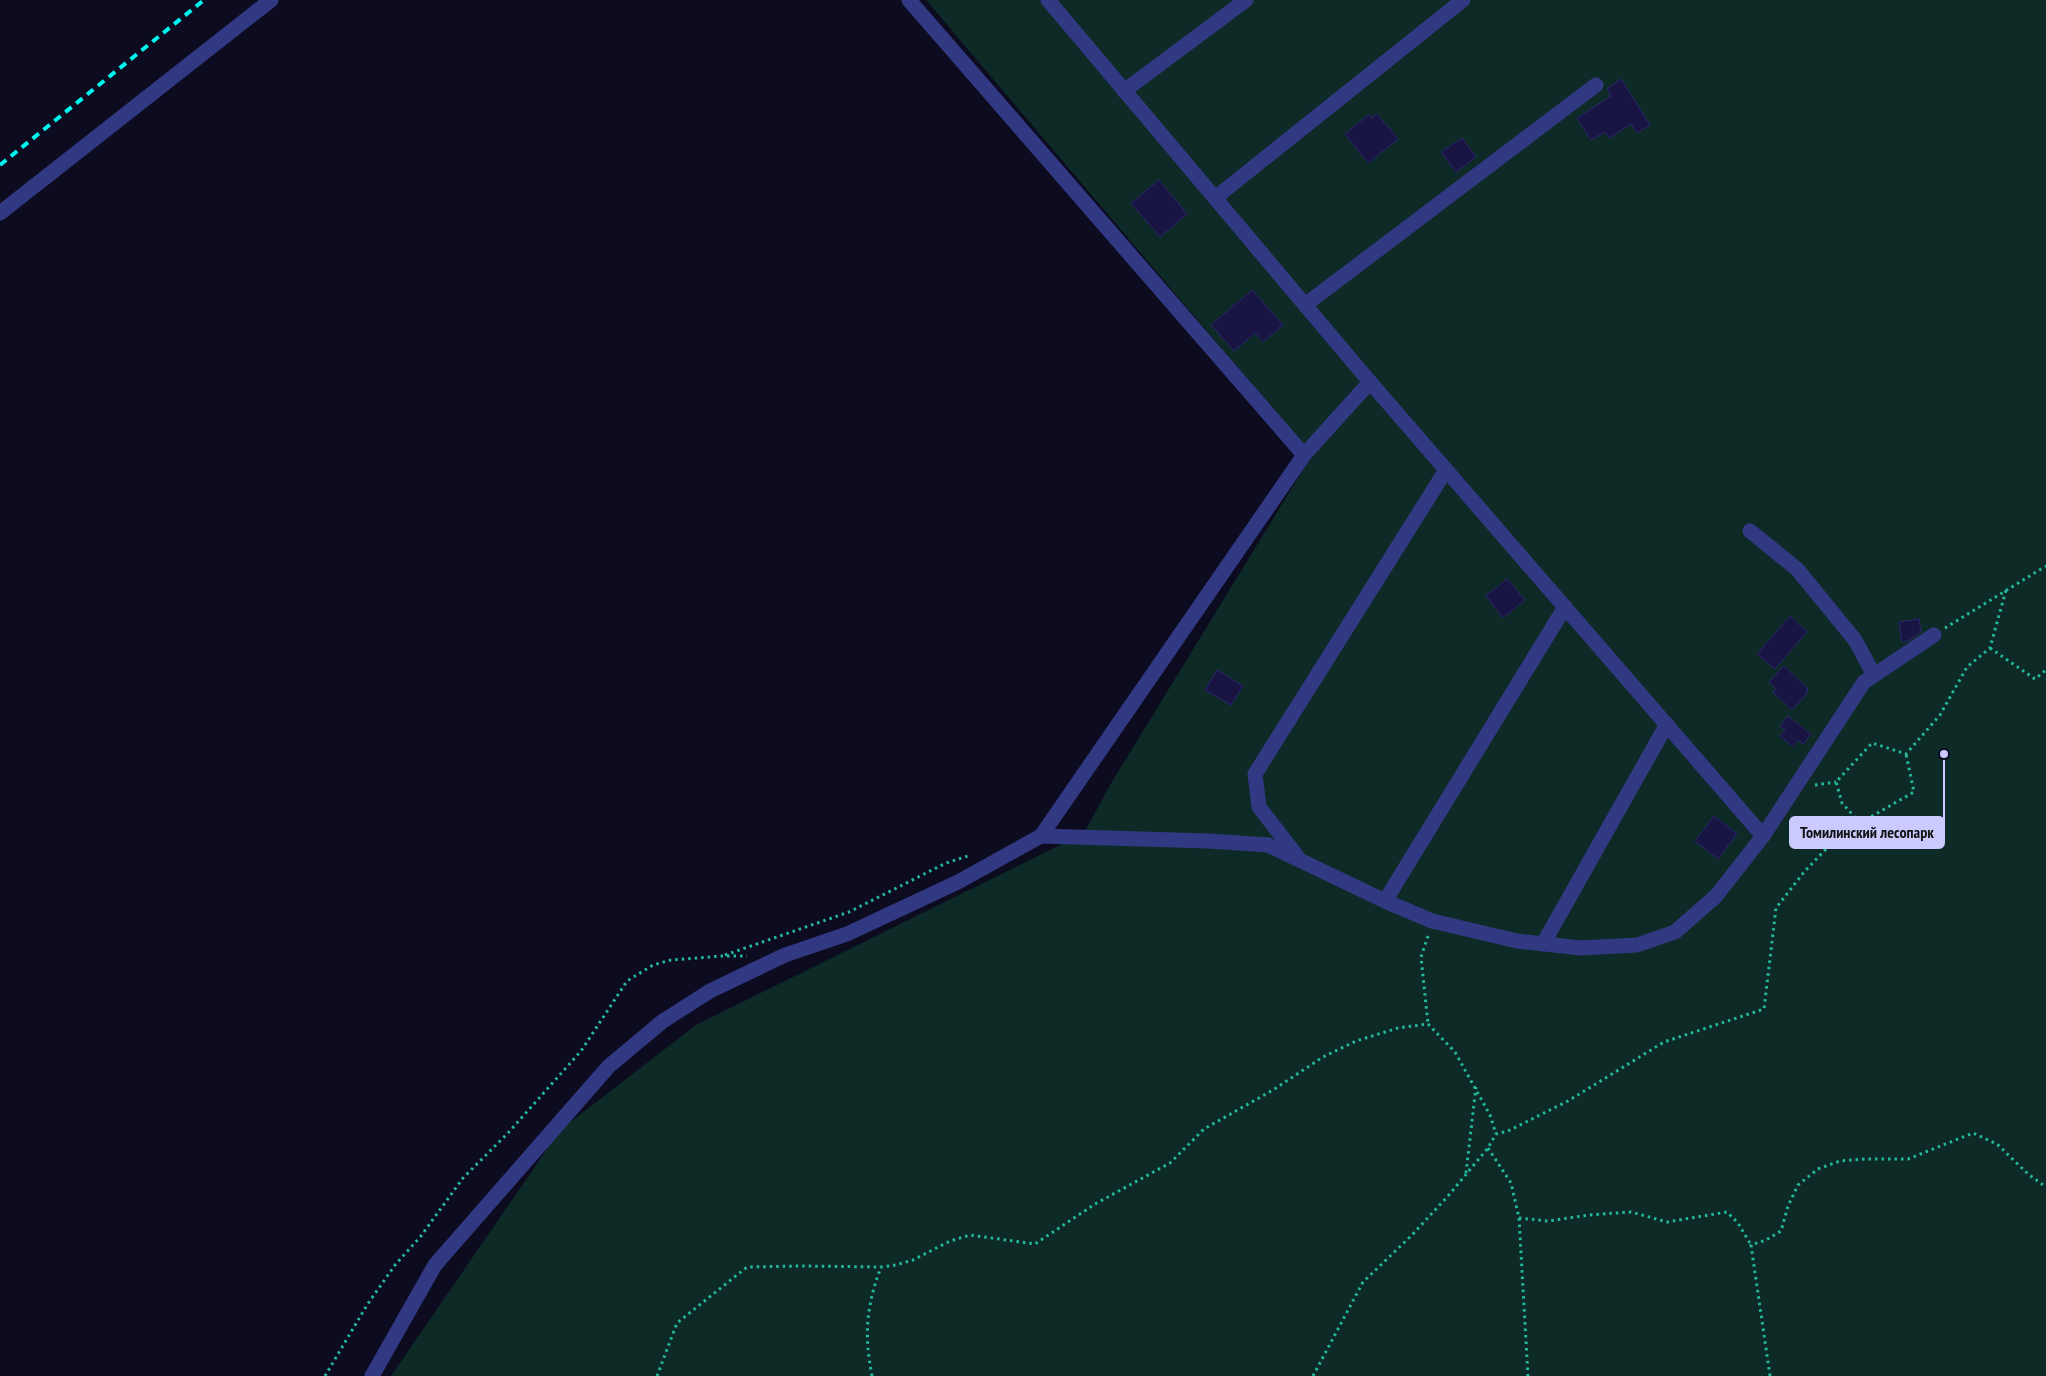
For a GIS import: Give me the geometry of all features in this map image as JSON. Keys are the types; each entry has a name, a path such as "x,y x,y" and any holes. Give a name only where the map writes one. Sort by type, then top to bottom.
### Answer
{"street":[{"path":"0,213 271,0"},
{"path":"909,0 1304,455"},
{"path":"1048,0 1370,382 1763,836"},
{"path":"1124,91 1246,0"},
{"path":"1215,198 1463,0"},
{"path":"1305,305 1596,85"},
{"path":"372,1376 435,1265 609,1066 664,1021 710,991 785,956 847,934 924,898 958,882 1041,836 1304,455 1370,382"},
{"path":"1300,859 1259,807 1256,774 1446,470"},
{"path":"1750,531 1796,569 1855,640 1874,675"},
{"path":"1385,901 1564,607"},
{"path":"1041,836 1209,841 1268,845 1385,901 1432,921 1517,941 1581,948 1637,946 1675,932 1716,896 1763,836 1864,682 1934,635"},
{"path":"1544,944 1667,724"}],"path":[{"path":"1934,635 2046,566"},
{"path":"1906,754 1940,715 1967,667 1990,648 2006,590"},
{"path":"1990,648 2035,679 2046,670"},
{"path":"1860,823 1842,803 1836,782 1872,743 1906,754"},
{"path":"1313,1376 1363,1282 1412,1235 1466,1175 1488,1148 1496,1134 1508,1131 1568,1101 1664,1042 1764,1009 1776,908 1804,872 1827,848 1860,823 1914,792 1906,754"},
{"path":"722,956 849,912 946,863 974,854"},
{"path":"1432,921 1421,957 1428,1024 1456,1052 1490,1115 1496,1134"},
{"path":"325,1376 362,1313 395,1265 421,1236 464,1178 508,1133 581,1051 627,981 640,971 671,960 749,956"},
{"path":"657,1376 677,1324 747,1267 880,1267 913,1260 950,1241 970,1235 1035,1244 1095,1204 1170,1163 1204,1129 1273,1090 1323,1057 1356,1041 1398,1028 1428,1024"},
{"path":"1466,1175 1476,1087"},
{"path":"1750,1245 1766,1240 1781,1231 1788,1206 1798,1185 1818,1169 1840,1161 1908,1159 1972,1133 1997,1144 2028,1174 2046,1188"},
{"path":"1488,1148 1511,1182 1518,1218 1528,1376"},
{"path":"1518,1218 1548,1221 1589,1215 1631,1212 1667,1222 1727,1212 1738,1223 1750,1245 1770,1376"},
{"path":"872,1376 867,1353 867,1321 880,1267"}],"green space":[{"path":"926,0 2046,0 2046,1376 391,1376 560,1130 696,1025 1084,833 1110,785 1312,455"}],"building":[{"path":"1621,79 1650,125 1637,133 1631,124 1609,138 1605,132 1591,140 1577,118 1611,96 1607,89"},
{"path":"1369,114 1372,118 1377,114 1398,139 1368,163 1345,134"},
{"path":"1462,138 1476,157 1456,172 1441,152"},
{"path":"1159,180 1187,214 1160,237 1131,203"},
{"path":"1252,290 1283,325 1263,342 1255,333 1234,351 1211,325"},
{"path":"1507,579 1525,600 1503,618 1486,596"},
{"path":"1790,616 1807,632 1775,669 1757,654"},
{"path":"1919,619 1921,632 1908,641 1902,642 1899,622"},
{"path":"1784,666 1808,689 1806,691 1808,692 1792,710 1773,692 1776,689 1769,682"},
{"path":"1217,670 1243,686 1231,705 1205,690"},
{"path":"1788,716 1811,734 1803,744 1798,740 1793,747 1780,736 1785,730 1780,726"},
{"path":"1714,816 1737,834 1718,859 1695,841"}],"railway":[{"path":"0,165 204,0"}],"place":[{"name":"Томилинский лесопарк","path":"1944,754"}]}
